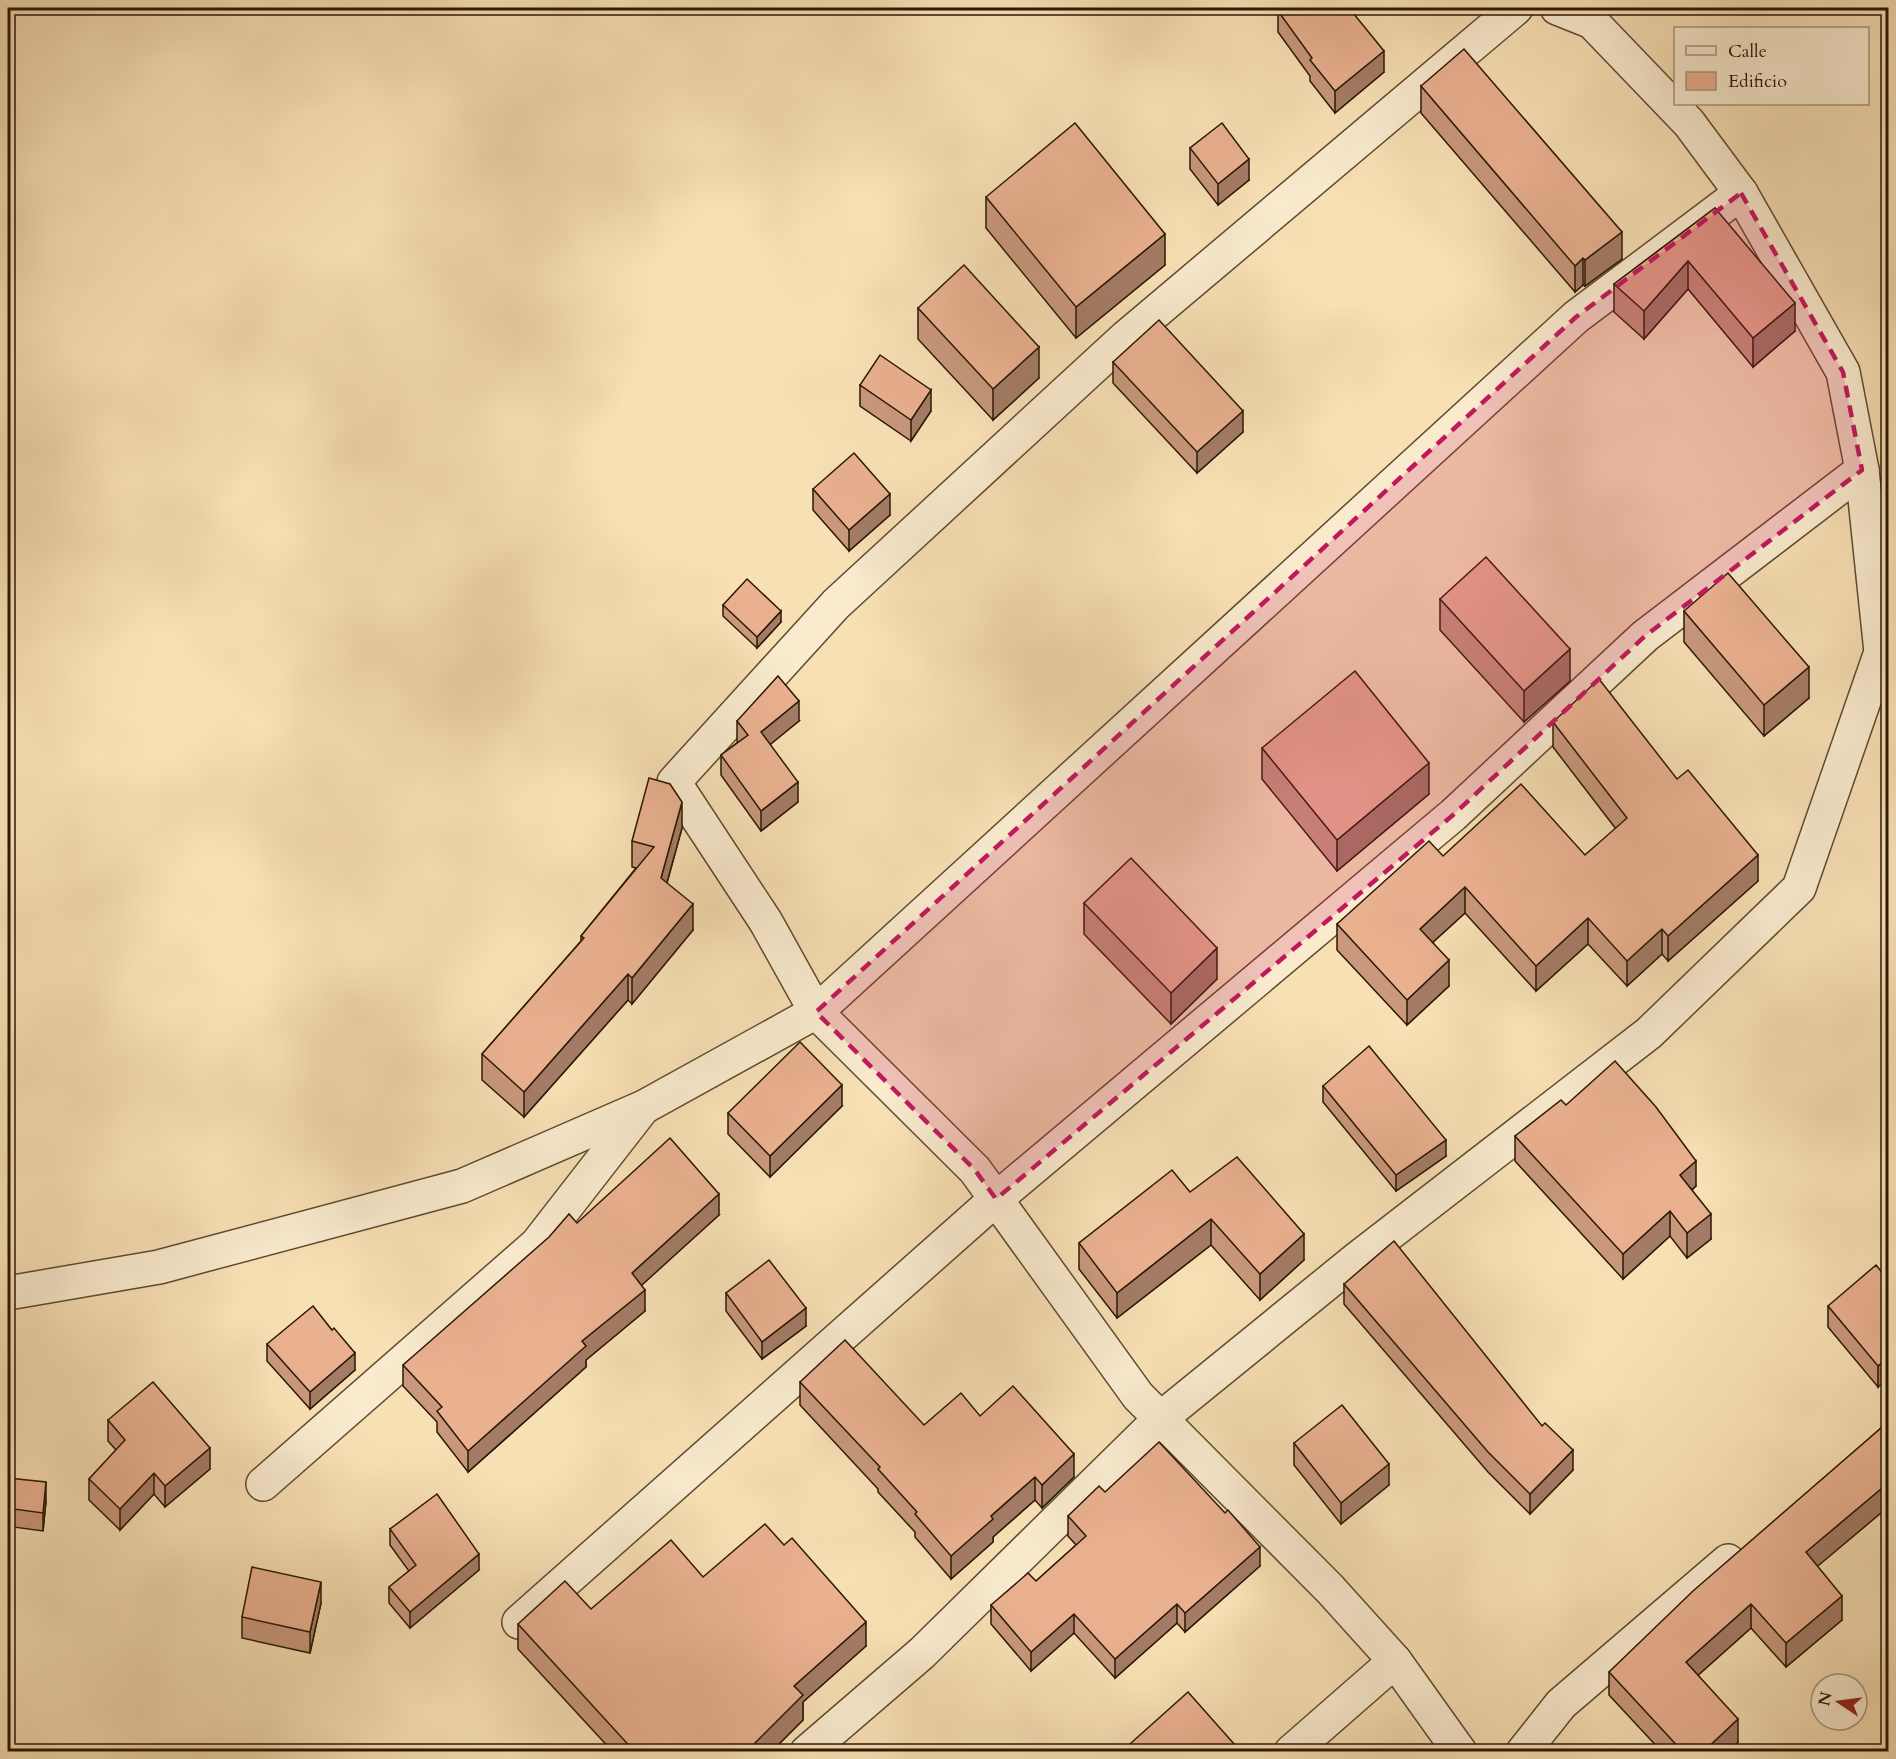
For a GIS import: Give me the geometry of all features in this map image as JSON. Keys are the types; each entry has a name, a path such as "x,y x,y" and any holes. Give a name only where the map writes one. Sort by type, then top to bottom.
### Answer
{"street":[{"path":"1460,1752 1395,1661 1330,1589 1138,1396 975,1170 816,1012 766,922 674,782 836,604 1126,337 1516,8"},
{"path":"807,1752 922,1653 1160,1419 1358,1258 1650,1033 1799,888 1881,652 1862,470 1843,372 1741,193 1689,123 1596,15 1557,8"},
{"path":"8,1293 159,1267 462,1186 644,1107 816,1012 1576,317 1741,193"},
{"path":"519,1622 996,1199 1453,815 1645,636 1862,470"},
{"path":"263,1484 537,1244 644,1107"},
{"path":"1523,1752 1562,1704 1755,1538"},
{"path":"1291,1752 1395,1661"}],"highlighted area":[{"path":"1741,193 1843,372 1862,470 1645,636 1453,815 996,1199 975,1170 816,1012 1576,317"}],"building":[{"path":"1283,8 1349,8 1384,51 1335,91 1310,60 1312,58 1278,11"},
{"path":"1464,49 1622,232 1575,266 1421,86"},
{"path":"1075,123 1165,234 1076,307 986,197"},
{"path":"1222,123 1249,159 1218,184 1190,148"},
{"path":"1715,208 1795,303 1753,338 1688,261 1644,311 1614,284"},
{"path":"964,265 1039,347 993,389 918,308"},
{"path":"1159,320 1243,411 1197,452 1113,362"},
{"path":"880,355 931,390 911,420 860,385"},
{"path":"854,453 890,494 849,530 813,489"},
{"path":"1486,557 1570,649 1524,691 1440,599"},
{"path":"1728,573 1809,667 1764,705 1684,611"},
{"path":"747,579 781,611 757,637 723,605"},
{"path":"1355,671 1429,763 1337,840 1262,748"},
{"path":"778,676 799,701 761,732 798,782 761,811 721,755 748,735 737,721"},
{"path":"1599,679 1677,779 1688,770 1758,855 1668,936 1662,929 1627,961 1588,918 1536,966 1465,887 1420,929 1449,960 1407,1000 1337,924 1429,841 1443,856 1521,784 1585,855 1627,818 1553,722"},
{"path":"649,778 670,784 682,802 661,878 693,904 632,978 628,974 524,1092 482,1054 584,938 581,936 654,847 632,841"},
{"path":"1131,858 1217,948 1171,993 1084,903"},
{"path":"800,1042 842,1085 770,1156 728,1113"},
{"path":"1369,1046 1446,1140 1396,1175 1323,1086"},
{"path":"1615,1061 1656,1107 1696,1161 1680,1175 1711,1214 1687,1233 1670,1211 1623,1254 1515,1136 1561,1100 1566,1105"},
{"path":"670,1138 719,1194 632,1273 645,1290 582,1341 586,1346 468,1451 437,1411 442,1407 403,1365 549,1237 569,1214 577,1223"},
{"path":"1237,1157 1304,1234 1260,1274 1211,1219 1117,1293 1079,1243 1172,1170 1190,1192"},
{"path":"1394,1241 1542,1426 1545,1423 1573,1450 1530,1494 1488,1452 1344,1284"},
{"path":"769,1260 806,1308 762,1342 726,1293"},
{"path":"1876,1265 1888,1280 1888,1357 1878,1366 1828,1306"},
{"path":"313,1306 332,1330 334,1328 355,1353 310,1392 267,1344"},
{"path":"845,1340 924,1425 961,1393 980,1416 1013,1386 1074,1454 1042,1485 1035,1477 991,1516 993,1519 951,1556 915,1514 917,1512 878,1469 880,1467 800,1382"},
{"path":"153,1382 210,1448 165,1486 154,1473 120,1509 89,1479 125,1440 108,1420"},
{"path":"1342,1405 1389,1464 1341,1503 1294,1443"},
{"path":"1888,1422 1888,1483 1806,1552 1842,1596 1786,1643 1751,1604 1686,1662 1738,1719 1703,1752 1683,1752 1609,1672 1693,1591"},
{"path":"1159,1442 1225,1513 1228,1510 1260,1547 1185,1613 1177,1604 1115,1659 1074,1614 1031,1652 991,1605 1028,1573 1036,1581 1086,1536 1068,1516 1099,1486 1105,1492"},
{"path":"8,1478 46,1482 43,1513 14,1509 13,1526 8,1526"},
{"path":"437,1494 479,1554 410,1612 389,1587 416,1565 390,1529"},
{"path":"765,1524 784,1545 792,1538 866,1622 794,1686 803,1695 746,1752 635,1752 518,1624 565,1581 591,1609 671,1540 703,1577"},
{"path":"252,1567 321,1582 310,1632 242,1617"},
{"path":"1188,1692 1235,1745 1228,1752 1121,1752"}]}
